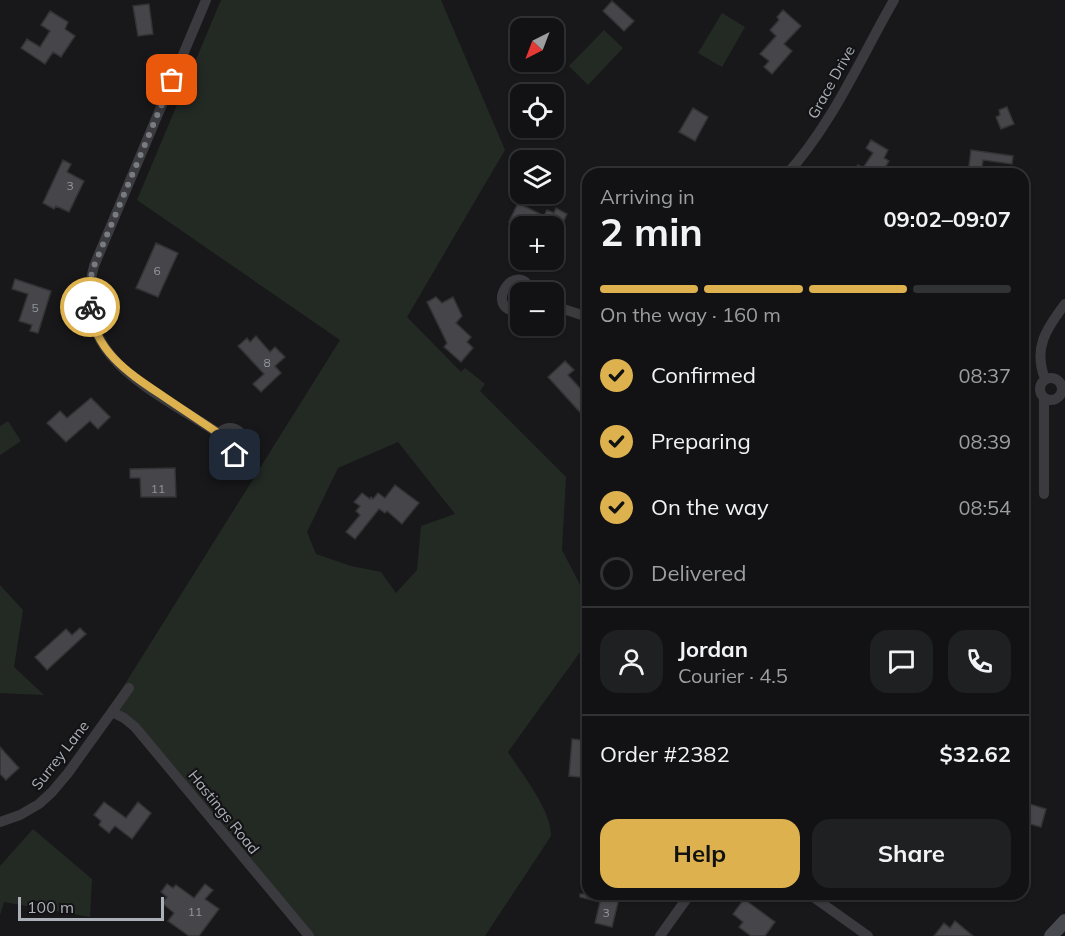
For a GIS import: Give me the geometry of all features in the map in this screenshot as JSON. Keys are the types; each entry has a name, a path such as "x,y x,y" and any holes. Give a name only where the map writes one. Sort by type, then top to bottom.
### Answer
{"street":[{"path":"206,0 94,266 88,294 95,332 107,353 138,380 218,433"},
{"name":"Grace Drive","path":"792,168 816,139 830,116 894,0"},
{"path":"510,283 504,287 502,292 504,303 510,309"},
{"path":"1046,379 1040,363 1040,348 1051,323 1065,304"},
{"path":"564,309 582,315"},
{"path":"1044,398 1054,400 1059,396 1062,391 1059,381 1052,378 1046,379 1040,388 1044,398 1044,494"},
{"name":"Surrey Lane","path":"0,822 20,815 39,804 52,792 129,688"},
{"name":"Hastings Road","path":"112,712 135,727 309,936"},
{"path":"660,936 686,900"},
{"path":"817,900 868,936"},
{"path":"1051,936 1065,921"}],"shaded area":[{"path":"221,0 441,0 505,150 407,317 461,372 465,368 485,384 480,391 566,477 562,550 582,588 582,649 508,752 542,804 547,815 551,836 485,936 309,936 157,753 110,708 340,340 137,200","holes":["398,442 455,514 421,526 417,570 396,593 381,572 351,566 316,554 307,532 338,468"]},
{"path":"722,13 745,27 722,67 698,53"},
{"path":"604,30 623,48 588,85 569,66"},
{"path":"8,421 21,441 0,455 0,426"},
{"path":"0,585 23,610 14,667 44,695 0,693"},
{"path":"33,829 92,879 90,917 4,902 0,915 0,866"}],"building":[{"path":"612,1 634,21 624,31 603,11"},
{"path":"149,4 153,34 138,36 133,6"},
{"path":"783,10 801,26 784,44 792,51 772,74 764,67 769,61 760,54 776,36 770,30 779,20 777,17"},
{"path":"50,11 68,22 65,29 75,36 61,57 53,52 45,64 21,48 27,39 40,47 50,31 41,25"},
{"path":"1007,107 1014,124 1001,129 996,117 1000,115 999,110"},
{"path":"693,108 708,117 695,141 679,132"},
{"path":"871,140 888,150 884,158 889,161 885,168 863,168 873,153 866,148"},
{"path":"971,150 1013,156 1012,164 983,160 982,168 969,168"},
{"path":"63,160 71,164 67,172 84,181 69,212 56,206 54,209 43,203"},
{"path":"518,204 520,204 544,216 512,216"},
{"path":"556,208 567,214 564,220 564,216 544,216 547,210 554,213"},
{"path":"156,243 178,253 158,297 136,288"},
{"path":"15,279 51,291 38,333 30,331 32,325 19,321 28,294 12,289"},
{"path":"436,297 442,303 453,297 462,316 456,323 471,337 467,342 473,348 461,362 444,347 447,343 427,302"},
{"path":"256,336 270,352 275,347 285,357 275,366 281,373 261,392 253,384 264,374 238,346 247,338 250,342"},
{"path":"565,361 574,370 568,375 582,390 582,414 548,377"},
{"path":"91,398 110,417 98,429 90,421 66,442 47,423 60,411 67,418"},
{"path":"175,468 176,497 141,497 140,478 130,478 130,469"},
{"path":"395,485 419,503 402,524 387,511 385,513 379,509 355,539 346,532 360,515 356,511 360,506 354,502 362,493 370,499 378,493 385,498"},
{"path":"80,628 86,634 47,670 35,657 66,629 72,635"},
{"path":"572,739 582,740 582,777 569,776"},
{"path":"0,747 19,768 6,780 0,774"},
{"path":"104,802 126,818 138,802 151,813 132,839 115,826 109,833 99,825 101,821 94,815"},
{"path":"1029,804 1046,809 1041,827 1029,824"},
{"path":"167,884 173,888 176,885 194,898 205,884 213,890 205,899 219,909 199,936 189,936 168,921 174,913 162,903 167,897 161,892"},
{"path":"592,900 619,900 612,927 595,923 600,902"},
{"path":"745,900 775,922 765,936 751,936 739,927 743,922 733,914"},
{"path":"955,921 973,936 934,936 944,923 950,928"}],"way so far":[{"path":"90,307 88,294 94,266 172,80"}],"route":[{"path":"90,307 95,332 107,353 138,380 218,433 215,442 218,451 226,456 235,455"}]}
